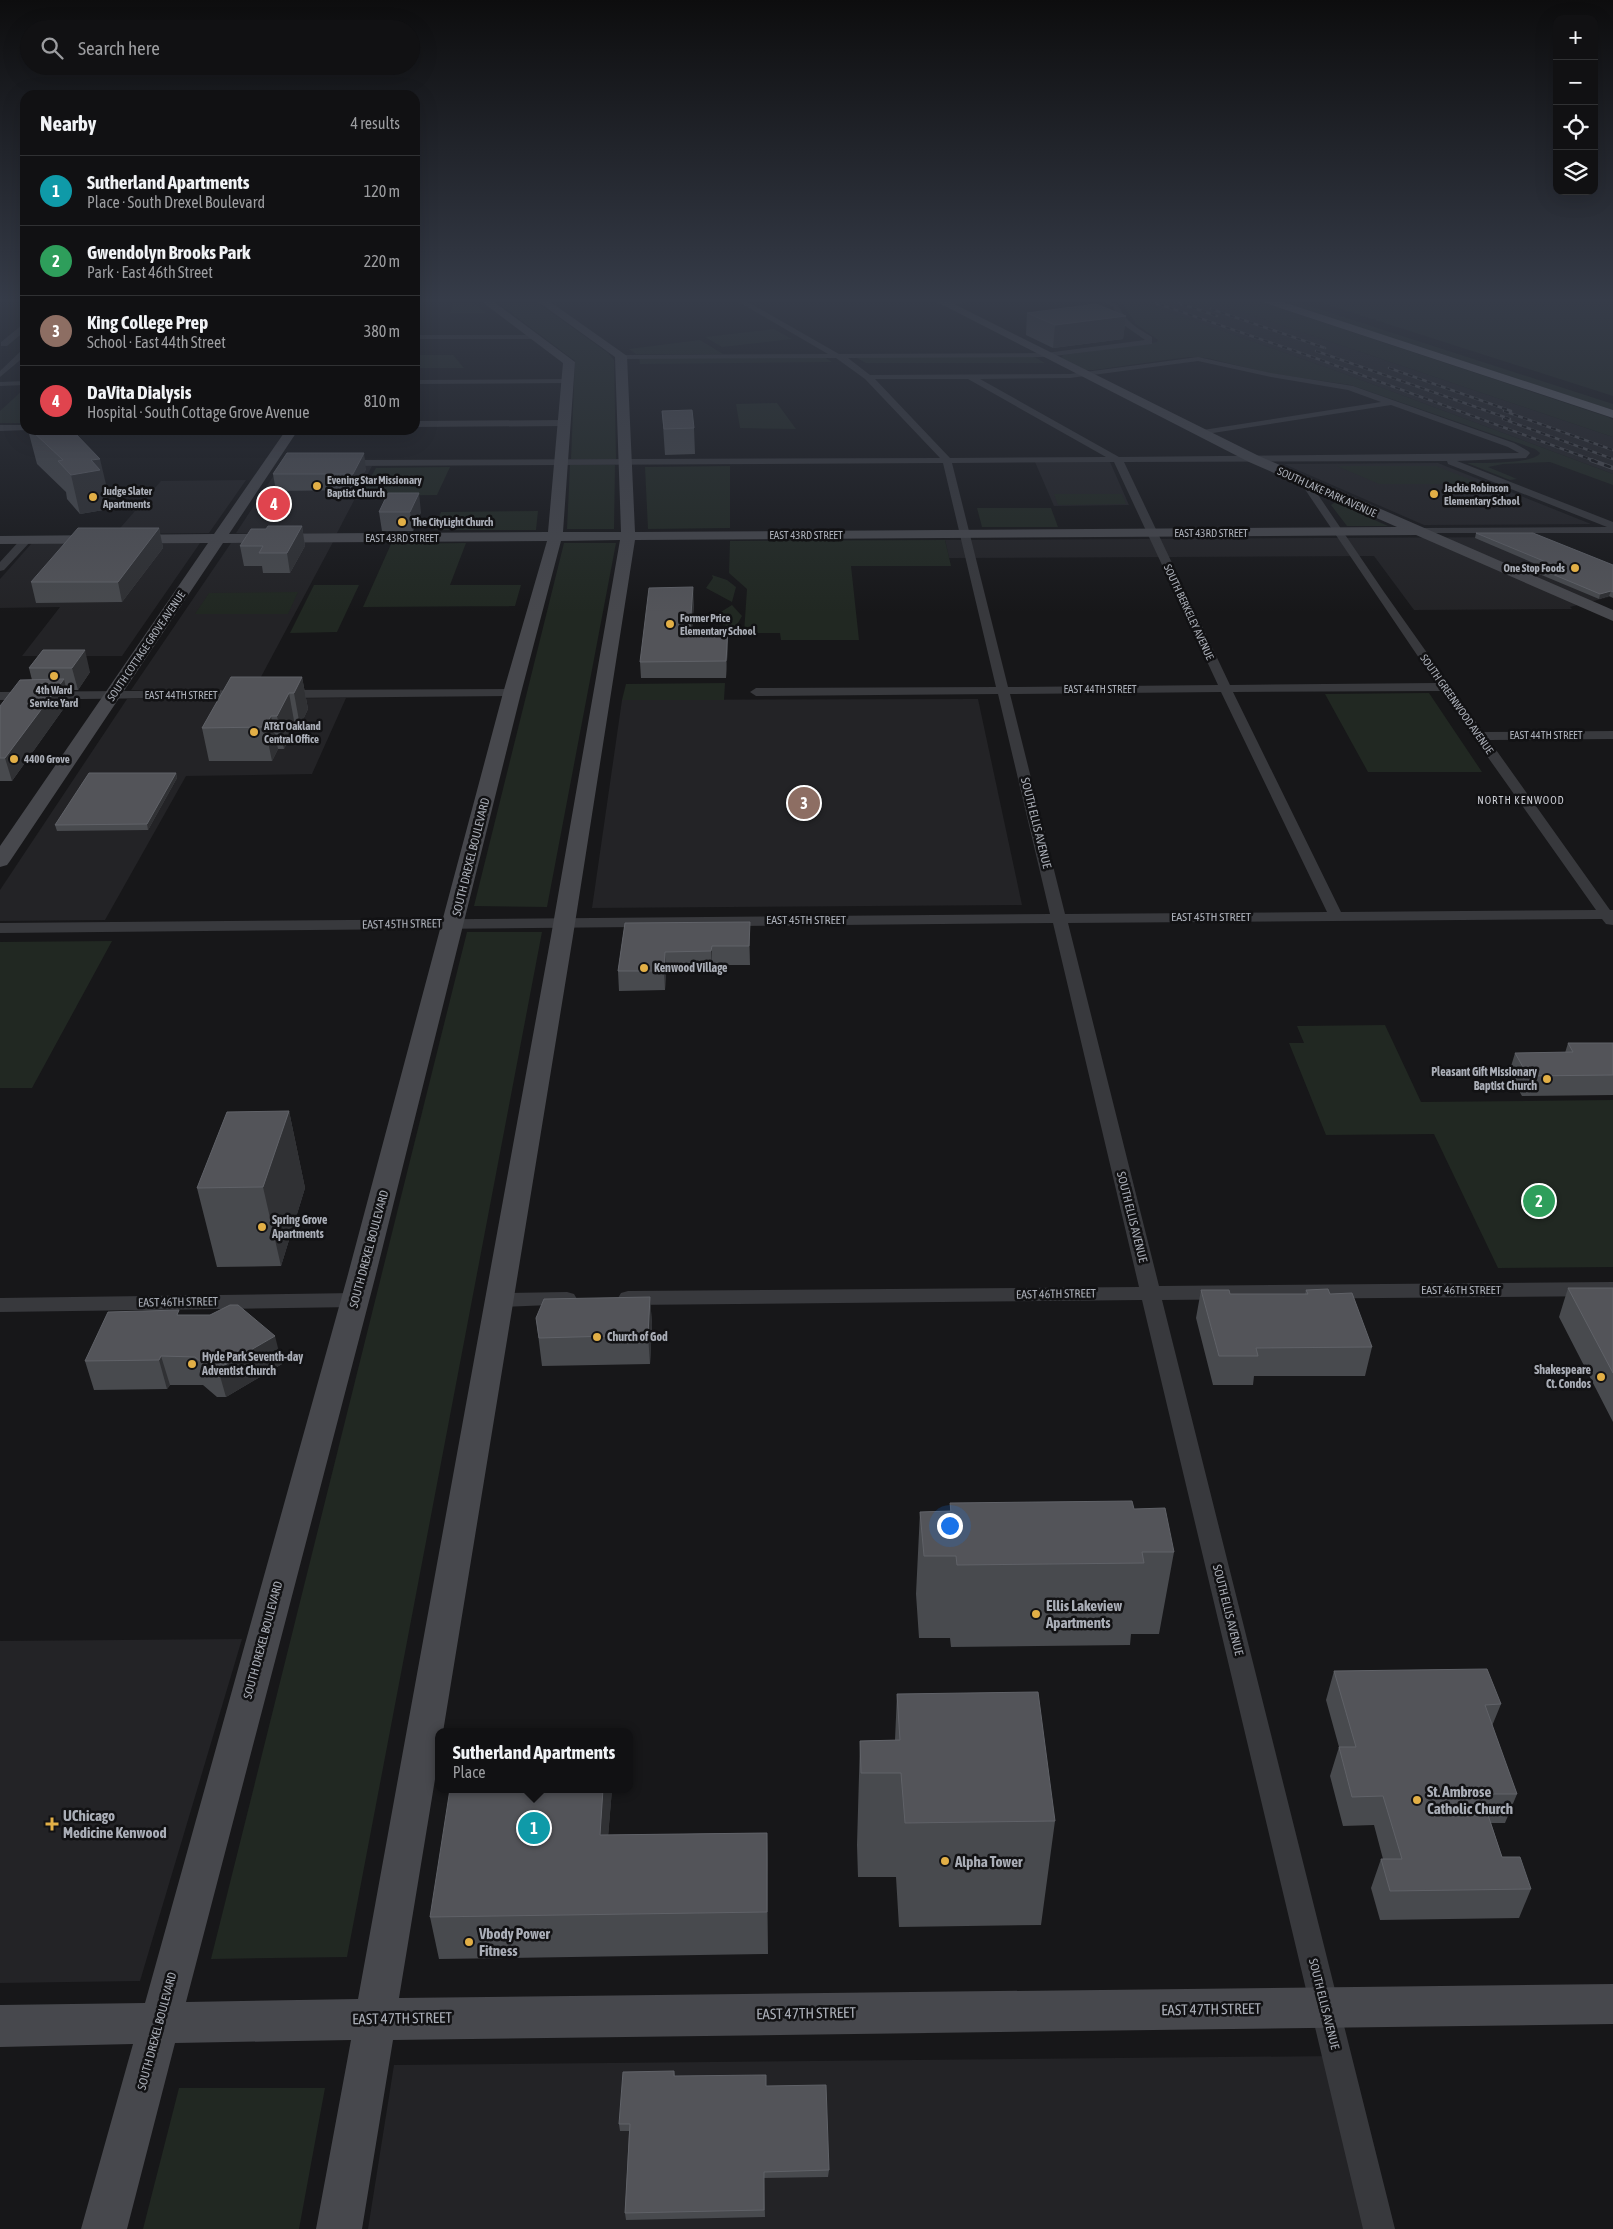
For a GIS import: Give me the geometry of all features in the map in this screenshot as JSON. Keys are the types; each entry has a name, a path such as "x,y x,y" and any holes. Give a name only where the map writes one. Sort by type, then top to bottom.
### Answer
{"highway":[{"path":"1586,405 1613,414"}],"street":[{"name":"SOUTH DREXEL BOULEVARD","path":"104,2229 158,2023 355,1300 512,693 555,537 565,405"},
{"path":"339,2229 500,1300 628,536 623,405"},
{"name":"SOUTH ELLIS AVENUE","path":"895,405 947,460 1379,2229"},
{"path":"1020,405 1118,460"},
{"name":"SOUTH LAKE PARK AVENUE","path":"1147,405 1254,459 1613,616"},
{"path":"1203,433 1378,405"},
{"path":"334,464 1511,458 1524,455 1524,450 1518,447 1397,405"},
{"path":"420,424 564,424"},
{"path":"0,428 20,428"},
{"name":"SOUTH COTTAGE GROVE AVENUE","path":"0,860 219,539 276,464 290,435"},
{"path":"1442,458 1613,526"},
{"name":"SOUTH BERKELEY AVENUE","path":"1118,460 1225,688 1336,916"},
{"name":"SOUTH GREENWOOD AVENUE","path":"1305,482 1336,532 1479,736 1611,917"},
{"name":"EAST 43RD STREET","path":"0,540 1613,530"},
{"path":"0,568 26,540"},
{"name":"EAST 44TH STREET","path":"756,692 1444,686"},
{"name":"EAST 44TH STREET","path":"0,696 512,693"},
{"name":"EAST 44TH STREET","path":"1479,736 1613,735"},
{"name":"EAST 45TH STREET","path":"0,928 1336,916 1611,917"},
{"name":"EAST 46TH STREET","path":"605,1298 1613,1289"},
{"path":"500,1300 585,1299"},
{"name":"EAST 46TH STREET","path":"0,1305 355,1300"},
{"name":"EAST 47TH STREET","path":"0,2026 374,2019 1613,2004"}],"shaded area":[{"path":"7,405 20,405 20,423 0,423 0,411"},
{"path":"573,405 615,405 616,459 571,459"},
{"path":"736,405 778,405 796,429 740,428"},
{"path":"1409,405 1428,405 1613,474 1613,485 1550,462 1503,464 1488,467 1517,479 1510,480 1467,463 1495,463 1528,459 1536,457 1540,453 1535,449"},
{"path":"1428,405 1518,405 1613,437 1613,474"},
{"path":"1518,405 1572,405 1608,417 1613,420 1613,437"},
{"path":"1598,405 1613,405 1613,410"},
{"path":"1035,462 1110,462 1129,505 1054,506"},
{"name":"Jackie Robinson Elementary School","path":"1438,463 1591,524 1424,525 1284,464"},
{"path":"570,465 615,465 614,529 567,529"},
{"path":"280,466 372,466 337,533 236,533"},
{"path":"730,466 730,528 648,529 645,467"},
{"path":"1337,466 1436,466 1481,484 1379,484"},
{"path":"450,467 437,495 360,496 376,468"},
{"path":"246,480 209,533 115,534 161,481"},
{"path":"1054,494 1122,494 1126,504 1058,505"},
{"path":"1334,503 1388,526 1347,526 1331,505"},
{"path":"977,508 1051,508 1058,527 982,527"},
{"path":"538,511 536,530 434,530 441,512"},
{"path":"1538,537 1613,596 1570,607 1572,609 1414,610 1374,556 949,558 945,540"},
{"path":"945,540 951,566 851,566 859,640 781,640 780,633 744,633 747,589 729,573 730,541"},
{"path":"333,542 254,690 131,690 231,543"},
{"path":"32,543 200,543 122,656 22,656 60,607 0,608 0,579"},
{"path":"466,543 450,585 521,585 515,606 363,607 391,544"},
{"path":"564,543 616,543 547,907 474,906"},
{"path":"712,575 727,580 736,587 732,602 706,588 713,578"},
{"path":"314,585 359,585 337,632 290,633"},
{"path":"298,592 288,614 195,614 209,593"},
{"path":"732,605 742,616 738,623 731,628 715,621 716,615"},
{"path":"725,683 724,700 622,700 626,684"},
{"path":"1429,693 1482,772 1368,772 1325,694"},
{"path":"346,698 312,774 186,776 105,920 0,921 0,890 127,699"},
{"path":"978,699 1022,905 592,908 622,700"},
{"path":"467,932 542,932 347,1957 211,1959"},
{"path":"112,941 32,1088 0,1088 0,942"},
{"path":"1385,1025 1421,1102 1613,1100 1613,1267 1498,1268 1434,1134 1326,1135 1289,1043 1304,1043 1297,1026"},
{"path":"242,1639 140,1981 0,1983 0,1641"},
{"path":"1337,2056 1379,2229 368,2229 394,2065"},
{"path":"179,2088 325,2088 299,2229 143,2229"}],"building":[{"path":"692,410 694,428 664,429 662,411"},
{"path":"36,435 77,435 100,459 91,460 100,470 71,475 58,461 63,460"},
{"path":"287,453 364,453 353,474 273,474"},
{"path":"388,493 419,493 410,512 379,512"},
{"path":"268,526 302,526 287,553 259,553 263,546 240,546 251,529 266,529"},
{"path":"78,528 159,528 118,582 31,582"},
{"name":"One Stop Foods","path":"1476,533 1533,533 1613,565 1613,592 1600,594 1533,566 1546,562"},
{"name":"Former Price Elementary School","path":"693,587 690,628 728,628 726,661 640,662 649,588"},
{"path":"43,650 85,650 72,668 29,668"},
{"path":"231,677 302,677 294,693 289,693 277,716 271,716 265,727 202,728"},
{"path":"64,679 5,758 0,758 0,706 20,680"},
{"path":"89,773 176,773 147,824 55,825"},
{"path":"750,922 749,946 712,946 711,951 665,952 664,971 618,971 625,923"},
{"path":"1568,1043 1613,1043 1613,1075 1528,1076 1515,1053 1573,1052"},
{"path":"289,1111 263,1187 197,1188 227,1112"},
{"path":"1568,1288 1613,1288 1613,1373"},
{"path":"1328,1289 1330,1294 1352,1293 1372,1347 1256,1348 1258,1356 1219,1356 1201,1290 1229,1290 1230,1294 1308,1294 1306,1290"},
{"path":"650,1297 648,1335 539,1338 536,1318 544,1299"},
{"path":"230,1305 238,1305 275,1336 218,1369 209,1369 195,1357 161,1356 159,1360 85,1361 108,1312 179,1310 177,1315 210,1315"},
{"path":"1132,1501 1134,1509 1165,1508 1174,1552 1142,1552 1144,1563 957,1565 956,1556 924,1556 920,1512 951,1511 950,1503"},
{"name":"St. Ambrose Catholic Church","path":"1487,1669 1501,1704 1485,1705 1517,1794 1481,1794 1502,1857 1520,1857 1531,1889 1390,1891 1381,1859 1402,1859 1383,1796 1352,1797 1339,1747 1356,1747 1334,1671"},
{"path":"1038,1692 1055,1821 905,1823 901,1773 861,1773 860,1741 900,1740 897,1694"},
{"path":"449,1793 603,1793 600,1835 767,1833 767,1912 430,1917"},
{"path":"674,2071 674,2076 766,2075 766,2086 826,2085 829,2170 764,2172 764,2210 625,2213 630,2124 619,2124 623,2072"}],"railway":[{"path":"1443,405 1595,461"},
{"path":"1470,405 1510,419"},
{"path":"1494,405 1511,411"},
{"path":"1504,411 1613,450"},
{"path":"1503,419 1613,459"},
{"path":"1591,460 1613,468"}],"place":[{"name":"Evening Star Missionary Baptist Church","path":"317,486"},
{"name":"Jackie Robinson Elementary School","path":"1434,494"},
{"name":"Judge Slater Apartments","path":"93,497"},
{"name":"DaVita Dialysis","path":"274,504"},
{"name":"The CityLight Church","path":"402,522"},
{"name":"One Stop Foods","path":"1575,568"},
{"name":"Former Price Elementary School","path":"670,624"},
{"name":"4th Ward Service Yard","path":"54,676"},
{"name":"AT&T Oakland Central Office","path":"254,732"},
{"name":"4400 Grove","path":"14,759"},
{"name":"King College Prep","path":"804,803"},
{"name":"Kenwood Village","path":"644,968"},
{"name":"Pleasant Gift Missionary Baptist Church","path":"1547,1079"},
{"name":"Gwendolyn Brooks Park","path":"1539,1201"},
{"name":"Spring Grove Apartments","path":"262,1227"},
{"name":"Church of God","path":"597,1337"},
{"name":"Hyde Park Seventh-day Adventist Church","path":"192,1364"},
{"name":"Shakespeare Ct. Condos","path":"1601,1377"},
{"name":"Ellis Lakeview Apartments","path":"1036,1614"},
{"name":"St. Ambrose Catholic Church","path":"1417,1800"},
{"name":"UChicago Medicine Kenwood","path":"52,1824"},
{"name":"Sutherland Apartments","path":"534,1828"},
{"name":"Alpha Tower","path":"945,1861"},
{"name":"Vbody Power Fitness","path":"469,1942"}],"district":[{"name":"NORTH KENWOOD","path":"1521,800"}]}
